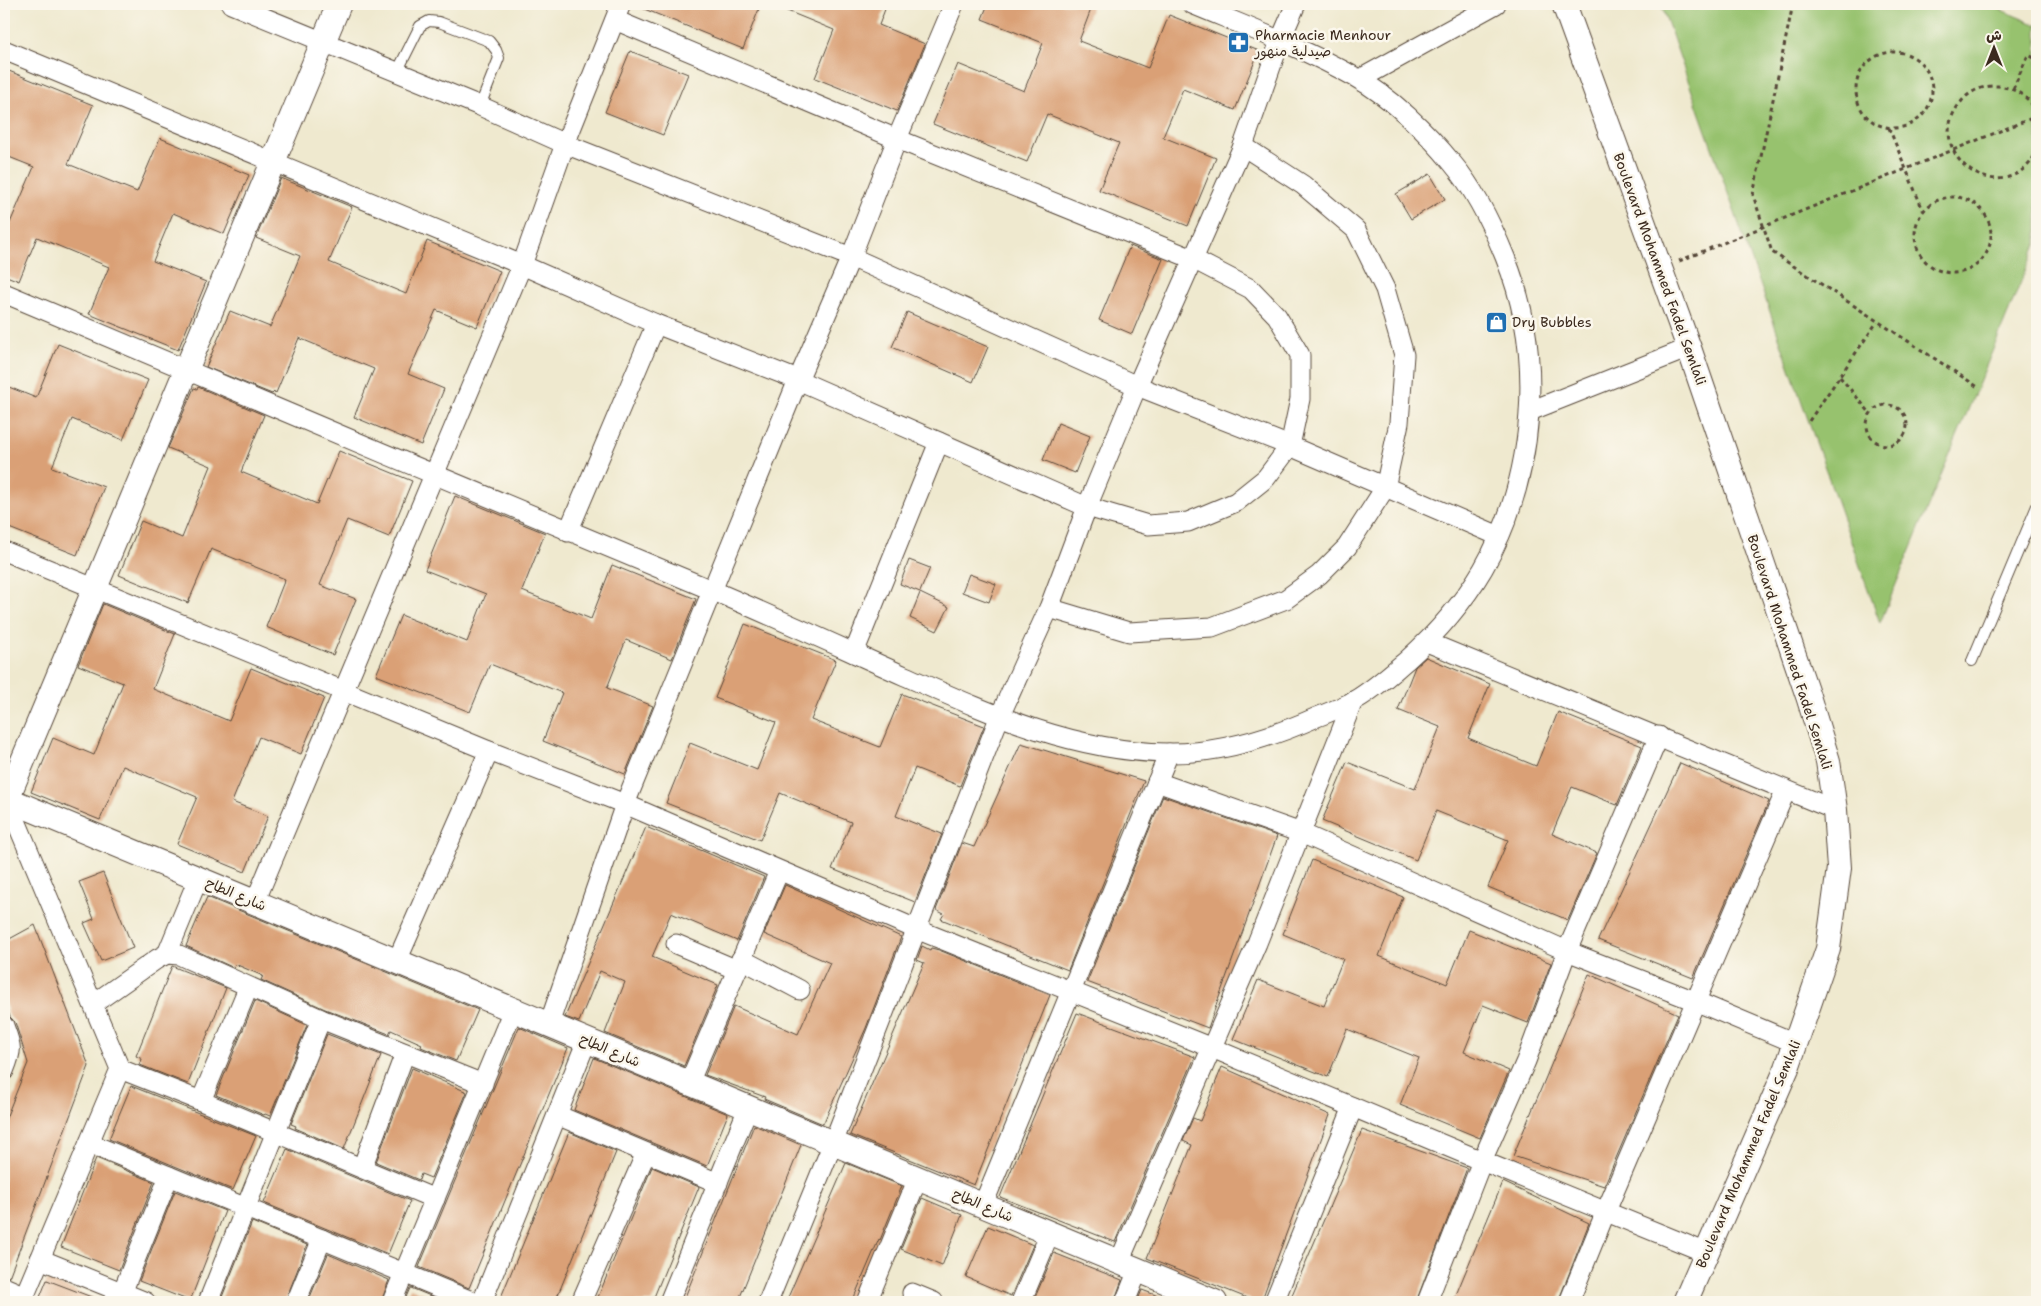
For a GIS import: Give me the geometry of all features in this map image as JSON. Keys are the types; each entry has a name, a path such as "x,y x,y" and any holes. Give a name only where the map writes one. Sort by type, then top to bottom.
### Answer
{"street":[{"path":"231,4 480,106 565,144 851,257 1137,386 1290,446 1499,536"},
{"path":"4,1287 23,1299 120,1069 4,799 95,589 338,4"},
{"path":"549,1024 625,804 954,4"},
{"path":"4,293 712,591 999,718 1085,744 1169,753 1226,747 1282,733 1354,701 1384,680 1427,642 1468,592 1499,536 1520,475 1530,411 1528,346 1515,282 1490,222 1456,167 1412,119 1360,79 1280,41 1192,4"},
{"path":"768,1302 833,1143 999,718 1049,608 1087,507 1137,386 1243,146 1280,41 1296,4"},
{"path":"1360,79 1496,4"},
{"name":"Boulevard Mohammed Fadel Semlali","path":"1564,4 1688,348 1825,751 1835,810 1839,868 1828,949 1787,1068 1685,1302"},
{"path":"4,50 522,265 656,324 798,380 1087,507 1148,525 1188,522 1236,502 1266,478 1290,446 1300,399 1300,355 1277,316 1251,289 1192,258 897,139 618,12 565,144 522,265 255,902"},
{"path":"1049,608 1128,632 1212,627 1286,599 1319,574 1347,547 1385,488 1399,423 1404,355 1385,289 1356,230 1303,185 1243,146"},
{"path":"568,532 656,324"},
{"path":"1530,411 1688,348"},
{"path":"854,653 939,442"},
{"path":"4,551 489,751 625,804 916,929 1212,1048 1482,1162 1707,1253"},
{"path":"1427,642 1835,810"},
{"path":"1125,1302 1128,1266 1212,1048 1354,701"},
{"path":"1427,1302 1482,1162 1526,1061 1567,951 1659,736"},
{"path":"397,961 489,751"},
{"path":"983,1205 1169,753"},
{"path":"1157,782 1301,833 1567,951 1696,1001 1795,1043"},
{"path":"1569,1302 1786,790"},
{"name":"شارع الطاح","path":"4,799 1215,1302"},
{"path":"689,1083 779,870"},
{"path":"167,954 198,879"},
{"path":"676,944 739,965 800,990"},
{"path":"93,1004 157,958 167,954 179,955 248,988 482,1084"},
{"path":"201,1101 248,988"},
{"path":"392,1302 513,1010"},
{"path":"208,1302 321,1019"},
{"path":"4,1026 10,1043 11,1054 4,1071"},
{"path":"482,1302 587,1040"},
{"path":"362,1168 405,1053"},
{"path":"120,1069 435,1199"},
{"path":"1274,1302 1353,1107"},
{"path":"669,1302 748,1108"},
{"path":"557,1115 718,1183"},
{"path":"89,1143 474,1302"},
{"path":"581,1302 646,1153"},
{"path":"122,1293 169,1176"},
{"path":"867,1302 918,1178"},
{"path":"1021,1302 1050,1233"},
{"path":"296,1302 322,1240"},
{"path":"40,1260 146,1302"},
{"path":"912,1293 934,1302"}],"lane":[{"path":"397,72 420,26 430,22 439,22 489,41 499,58 480,106"},
{"path":"1972,661 2037,506"}],"path":[{"path":"1791,4 1753,195 1772,252 1978,387"},
{"path":"1889,128 1910,125 1920,118 1928,108 1932,97 1929,73 1921,62 1910,55 1897,52 1884,53 1872,58 1863,67 1857,79 1856,92 1858,104 1865,115 1874,123 1889,128 1923,210 1916,224 1914,237 1917,250 1923,260 1933,268 1944,272 1957,273 1969,270 1979,263 1987,253 1991,242 1991,229 1980,207 1969,200 1956,196 1943,198 1931,203 1923,210"},
{"path":"2012,89 2028,55 2037,59"},
{"path":"1660,269 1953,151 2037,114 2034,106 2023,94 2012,89 1992,86 1977,89 1964,97 1955,108 1950,122 1949,136 1953,151 1960,163 1972,172 1986,177 2001,178 2015,174 2028,165 2037,152"},
{"path":"1809,421 1878,322"},
{"path":"1840,377 1871,414"},
{"path":"1888,405 1900,410 1907,420 1906,432 1903,437 1892,444 1886,445 1873,439 1867,427 1871,414 1882,406 1888,405"}],"green space":[{"path":"1661,4 1987,4 2037,25 2037,243 1880,623"}],"building":[{"path":"632,4 761,4 743,49"},
{"path":"770,4 887,4 879,25 925,44 897,111 815,78 834,30"},
{"path":"988,4 1093,4 1079,41 1148,68 1169,15 1259,51 1235,110 1183,89 1163,137 1216,158 1188,226 1099,190 1119,143 1047,114 1027,162 933,124 958,64 1024,91 1043,43 982,19"},
{"path":"630,51 688,74 663,135 605,112"},
{"path":"4,69 93,105 68,164 137,192 160,138 249,175 224,234 173,213 153,261 206,282 178,350 89,314 109,267 37,237 19,281 4,275 4,220 10,223 34,167 4,155"},
{"path":"1430,174 1445,199 1411,219 1396,194"},
{"path":"281,178 352,207 329,262 406,294 427,241 500,271 477,327 436,310 408,374 444,389 421,445 354,417 374,369 299,338 276,393 272,394 206,367 230,311 270,327 300,256 256,238"},
{"path":"1130,246 1163,259 1132,334 1099,320"},
{"path":"907,312 988,347 973,382 892,347"},
{"path":"58,344 148,380 123,440 72,419 52,467 104,487 77,555 4,526 4,385 36,398"},
{"path":"198,387 264,415 241,472 317,504 339,451 412,481 389,537 347,520 320,585 356,599 333,655 266,627 285,579 211,549 188,603 119,575 141,521 182,538 211,466 168,448 194,388 197,389"},
{"path":"1058,423 1090,436 1075,473 1043,460"},
{"path":"455,496 545,533 522,591 591,619 612,565 696,599 672,659 626,640 607,688 653,706 625,774 543,741 562,693 490,664 470,712 376,675 401,615 467,642 486,594 425,570"},
{"path":"909,560 930,568 920,592 900,584"},
{"path":"969,574 996,584 989,602 962,592"},
{"path":"920,593 949,607 937,631 910,618"},
{"path":"103,604 175,634 153,689 229,721 251,668 324,698 301,754 259,737 232,802 268,816 245,872 177,844 197,797 123,766 100,820 31,792 53,738 94,755 123,683 78,665"},
{"path":"745,624 836,660 811,720 880,747 902,694 984,726 960,786 915,768 896,816 942,834 915,902 832,869 851,822 780,793 760,840 666,803 690,743 757,770 776,722 715,698"},
{"path":"1426,657 1490,684 1468,738 1536,766 1558,712 1642,746 1617,805 1572,787 1552,834 1597,853 1568,920 1488,887 1508,840 1436,811 1416,860 1322,821 1347,762 1415,789 1440,727 1398,710 1415,667"},
{"path":"1021,743 1144,781 1068,970 941,919 944,914 936,910 962,843 974,847"},
{"path":"1680,763 1769,801 1693,978 1598,940"},
{"path":"1163,796 1277,836 1208,1028 1087,982"},
{"path":"646,827 764,877 737,941 671,913 652,957 718,985 684,1066 605,1033 625,982 600,971 579,1022 565,1017"},
{"path":"1312,860 1403,897 1379,956 1447,984 1469,930 1551,963 1528,1023 1483,1005 1464,1052 1509,1071 1480,1138 1400,1105 1419,1058 1347,1029 1328,1077 1233,1039 1258,980 1324,1006 1343,959 1283,934"},
{"path":"103,873 133,948 101,961 84,923 94,919 79,882"},
{"path":"785,885 901,937 866,1028 823,1124 764,1099 765,1097 705,1075 734,1006 798,1034 830,963 764,934"},
{"path":"207,897 478,1010 456,1061 421,1047 422,1044 391,1030 389,1034 325,1009 261,980 263,976 235,964 234,968 186,946"},
{"path":"35,925 89,1066 9,1277 4,1276 4,1123 28,1063 15,1022 10,1017 4,1001 4,942"},
{"path":"922,946 930,950 931,948 939,950 1050,995 974,1185 850,1135 924,963 917,960"},
{"path":"172,966 226,988 188,1084 140,1065 142,1059 136,1056"},
{"path":"1589,974 1678,1014 1604,1186 1513,1156"},
{"path":"255,1001 307,1025 270,1116 216,1095"},
{"path":"1077,1013 1195,1057 1115,1242 1000,1197"},
{"path":"519,1027 568,1048 469,1288 419,1267"},
{"path":"327,1034 381,1055 344,1149 295,1128 296,1126 291,1124"},
{"path":"594,1058 728,1114 707,1166 574,1110"},
{"path":"1222,1067 1330,1115 1261,1302 1147,1258 1192,1145 1183,1141 1193,1118 1200,1121"},
{"path":"412,1068 467,1092 431,1178 421,1174 419,1180 376,1162"},
{"path":"131,1086 256,1136 233,1190 109,1139"},
{"path":"754,1125 801,1145 738,1302 683,1302"},
{"path":"1362,1130 1467,1168 1416,1302 1289,1302"},
{"path":"569,1132 616,1152 555,1302 499,1302"},
{"path":"287,1149 410,1201 388,1254 264,1203"},
{"path":"96,1158 154,1182 119,1270 61,1247"},
{"path":"846,1163 902,1186 880,1240 852,1302 786,1302"},
{"path":"652,1167 699,1187 652,1302 596,1302"},
{"path":"1503,1182 1589,1223 1558,1302 1453,1302"},
{"path":"175,1191 225,1211 190,1301 139,1281"},
{"path":"922,1198 962,1215 942,1266 901,1249"},
{"path":"252,1222 307,1245 285,1302 220,1302"},
{"path":"988,1226 1033,1245 1011,1296 966,1277"},
{"path":"1054,1253 1122,1280 1114,1302 1033,1302"},
{"path":"328,1254 389,1280 381,1302 308,1302"},
{"path":"47,1280 102,1301 38,1302"},
{"path":"411,1288 445,1302 404,1302"},
{"path":"1142,1290 1172,1301 1137,1302"}],"place":[{"name":"Pharmacie Menhour صيدلية منهور","path":"1239,43"},
{"name":"Dry Bubbles","path":"1496,322"}]}
